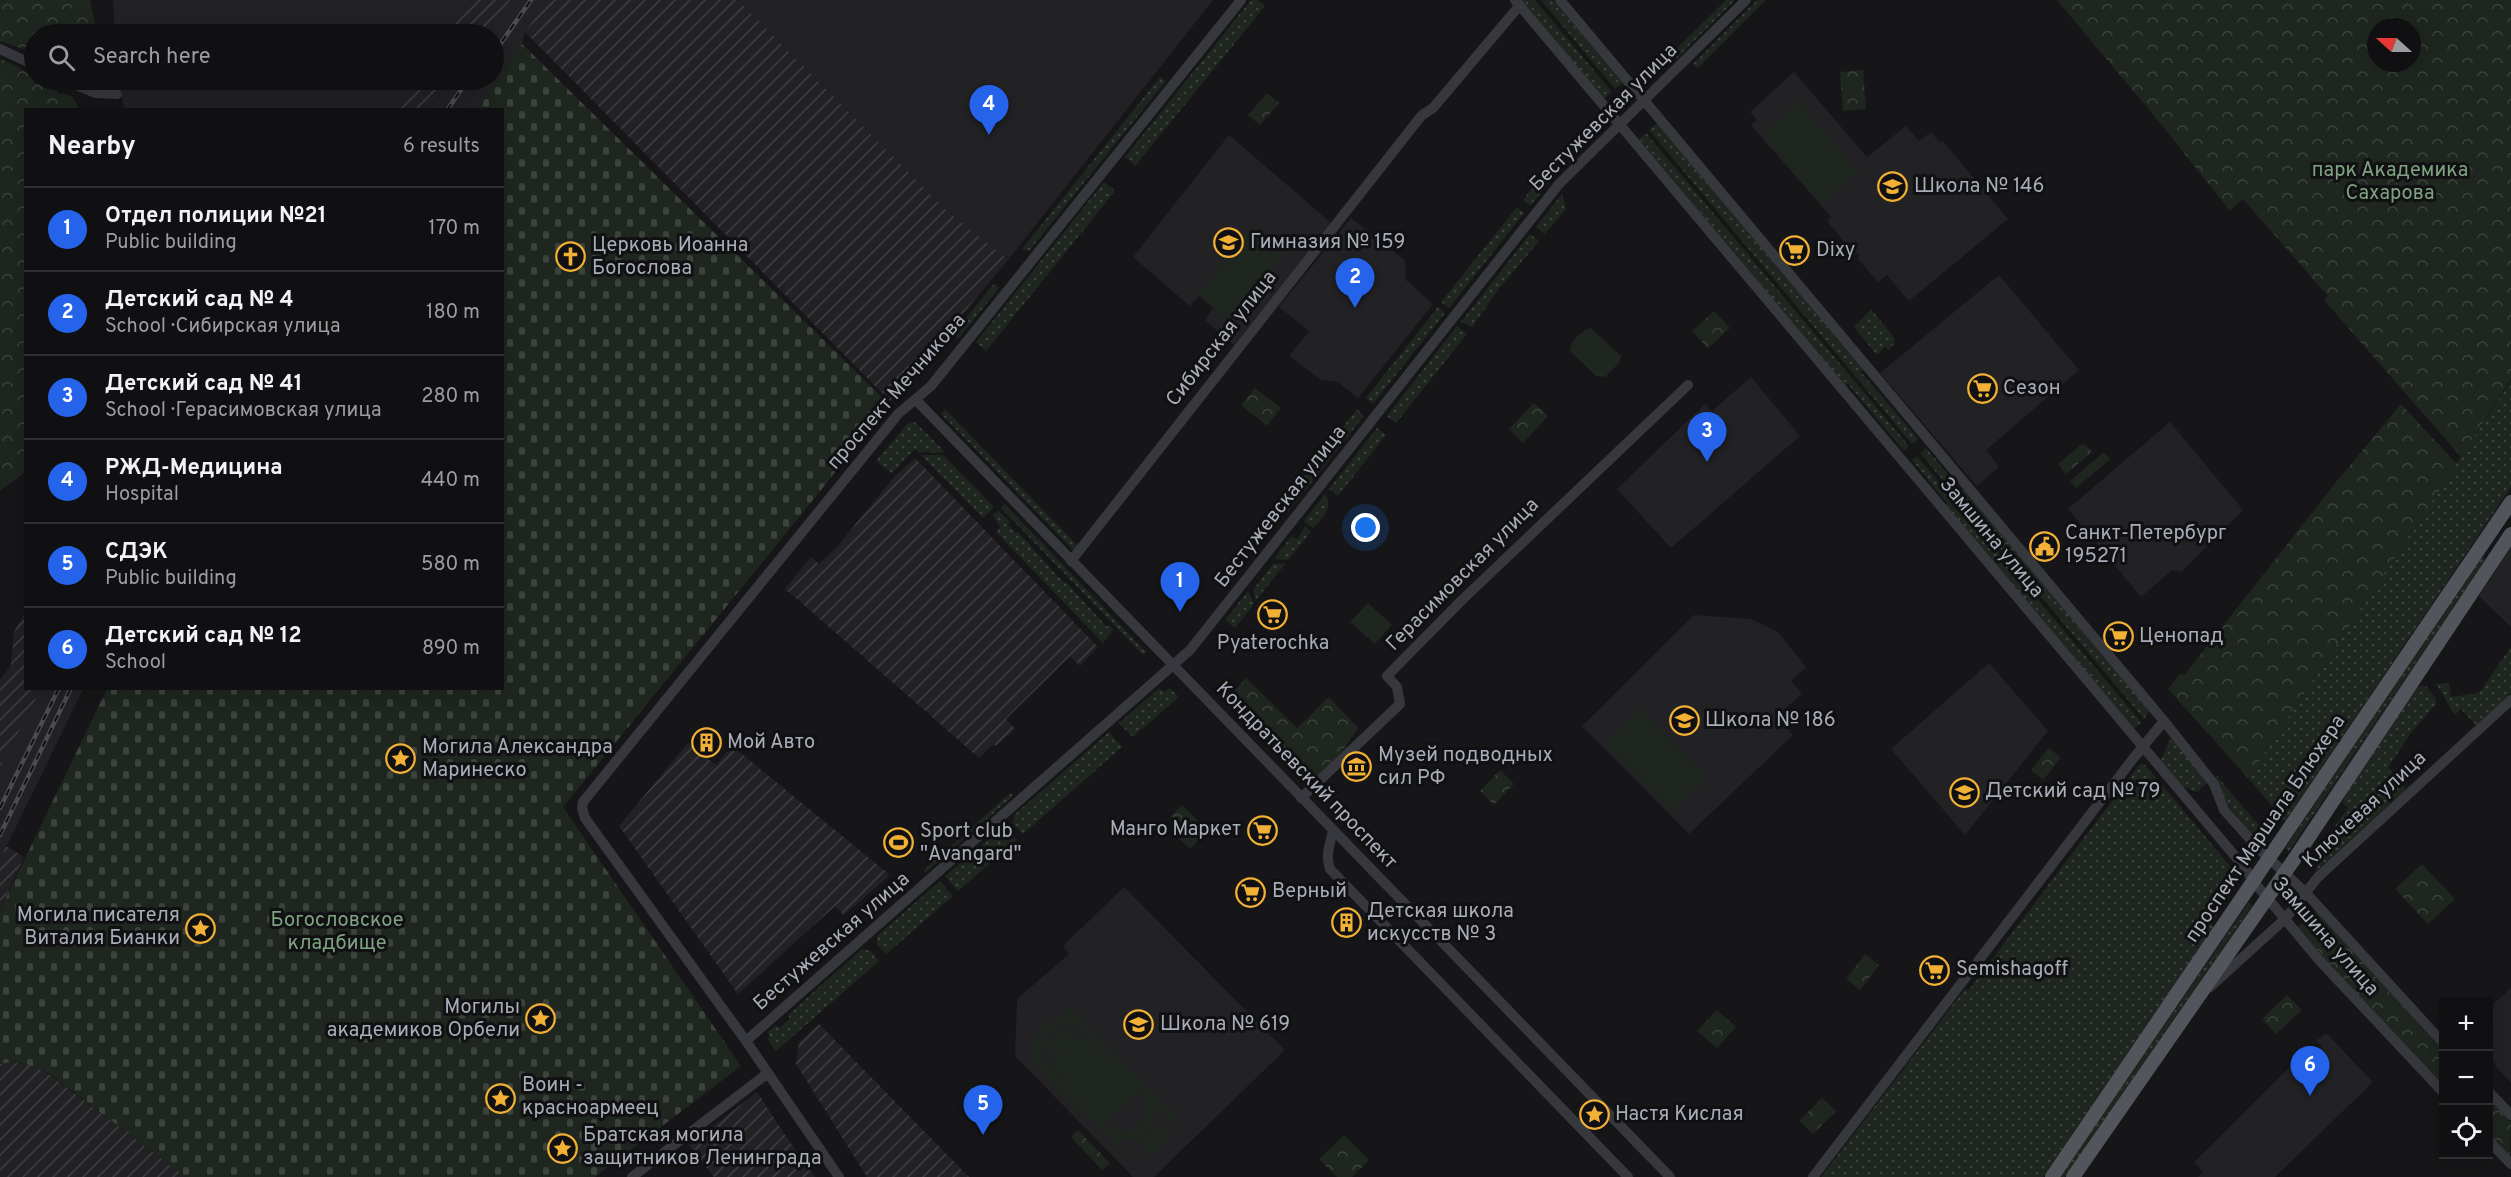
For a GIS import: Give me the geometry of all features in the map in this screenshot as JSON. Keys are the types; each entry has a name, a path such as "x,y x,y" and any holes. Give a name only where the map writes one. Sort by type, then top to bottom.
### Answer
{"main road":[{"name":"проспект Маршала Блюхера","path":"2052,1177 2270,860 2511,502"},
{"name":"проспект Маршала Блюхера","path":"2075,1176 2195,999 2285,872 2511,534"}],"street":[{"name":"проспект Мечникова","path":"746,1041 585,818 582,808 586,797 882,432 937,378 1241,0"},
{"name":"Замшина улица","path":"1560,0 2164,721 2214,784 2224,810 2270,860 2306,893 2439,1039"},
{"name":"Бестужевская улица","path":"746,1041 1190,650 1559,184 1746,0"},
{"name":"Замшина улица","path":"1518,3 2245,868 2319,960 2439,1088"},
{"name":"Сибирская улица","path":"1071,561 1422,115 1433,108 1518,3"},
{"path":"0,49 24,60"},
{"path":"88,90 95,93 117,94"},
{"name":"Герасимовская улица","path":"1301,798 1401,704 1397,687 1387,676 1462,600 1688,385"},
{"name":"Кондратьевский проспект","path":"916,400 1670,1177"},
{"name":"Ключевая улица","path":"2195,999 2285,919 2318,877 2511,700"},
{"path":"1813,1177 2142,746 2164,721"},
{"path":"1334,831 1327,853 1330,869 1628,1177"},
{"path":"746,1041 840,1177"},
{"path":"632,1177 768,1073"},
{"path":"2493,1096 2511,1115"},
{"path":"2493,1145 2511,1164"}],"shaded area":[{"path":"113,0 471,0 454,24 114,24"},
{"path":"471,0 510,0 494,24 454,24"},
{"path":"510,0 548,0 525,32 522,44 504,71 504,24 494,24"},
{"path":"548,0 738,0 946,210 1006,258 1012,255 890,401 525,32"},
{"path":"738,0 1213,0 1012,255 1006,258 946,210"},
{"name":"Школа № 146","path":"1794,72 1867,157 1906,126 1919,141 1931,132 1940,143 1943,141 2008,219 1909,301 1887,275 1878,282 1857,258 1860,255 1858,253 1855,255 1827,221 1831,217 1751,125 1757,120 1750,112"},
{"path":"120,90 408,90 395,108 125,108"},
{"path":"408,90 443,90 430,108 395,108"},
{"path":"443,90 491,90 479,108 430,108"},
{"name":"Гимназия № 159","path":"1229,135 1331,223 1234,345 1205,320 1213,308 1199,296 1190,306 1133,257"},
{"path":"1351,218 1405,260 1406,280 1433,304 1358,398 1338,382 1321,380 1289,356 1309,331 1279,307"},
{"path":"1999,275 2079,370 1986,450 1999,467 1977,486 1880,373"},
{"path":"1751,377 1800,436 1671,548 1617,489 1705,404 1712,411"},
{"path":"2170,422 2243,510 2181,572 2172,570 2141,597 2068,509"},
{"path":"915,458 1098,647 1080,666 1070,656 1006,719 1015,729 979,758 784,590 811,557 819,564 836,548 895,476"},
{"path":"2511,547 2511,627 2479,596"},
{"path":"24,614 24,690 40,690 0,767 0,680 11,665 14,632"},
{"name":"Школа № 186","path":"1694,615 1751,619 1778,632 1806,667 1791,681 1802,694 1777,716 1793,735 1689,834 1582,726"},
{"name":"Детский сад № 79","path":"1989,663 2048,731 1965,835 1891,749"},
{"path":"40,690 83,690 0,860 0,767"},
{"path":"688,743 716,765 732,746 890,875 844,915 835,906 738,994 619,826"},
{"path":"6,846 24,857 0,909 0,860"},
{"name":"Школа № 619","path":"1124,887 1285,1050 1154,1177 1133,1177 1015,1056 1017,999 1069,954 1063,946"},
{"path":"2511,988 2511,1083 2493,1062 2493,1004"},
{"path":"819,1024 969,1177 867,1177 796,1064 799,1042"},
{"path":"2326,1033 2373,1082 2275,1177 2198,1177 2203,1172 2194,1162 2310,1047 2316,1053 2322,1047 2316,1041"},
{"path":"9,1062 31,1065 46,1072 186,1177 0,1177 0,1064"},
{"path":"757,1092 815,1177 714,1177 689,1145"}],"green space":[{"path":"0,0 90,0 95,24 24,24 24,50 0,41"},
{"path":"1251,0 1258,0 1265,6 1135,166 1125,157"},
{"path":"1521,0 1535,0 1612,92 1604,99"},
{"path":"1541,0 1553,0 1623,83 1615,89"},
{"path":"1726,0 1735,0 1677,58 1669,56"},
{"path":"1757,0 1766,0 1698,68 1693,64"},
{"name":"парк Академика Сахарова","path":"2057,0 2511,0 2511,379 2461,457 2324,300 2328,296 2243,199 2230,211 2161,124"},
{"name":"Богословское кладбище","path":"522,44 888,403 822,489 563,807 741,1066 595,1177 186,1177 47,1072 24,1064 0,1064 0,910 107,690 504,690 504,108 479,108 491,90 504,90 504,71"},
{"path":"0,59 24,71 24,90 57,90 58,93 72,96 78,108 24,108 24,473 0,491"},
{"path":"1863,70 1866,109 1843,111 1840,72"},
{"path":"1160,77 1166,81 1029,251 1022,249"},
{"path":"1267,93 1279,103 1260,125 1248,115"},
{"path":"1799,102 1858,172 1821,204 1762,134"},
{"path":"1657,123 1918,439 1912,444 1649,130"},
{"path":"1646,133 1909,446 1904,451 1848,384 1845,385 1639,139"},
{"path":"1558,155 1566,163 1530,206 1523,200"},
{"path":"1104,182 1115,191 986,351 976,342"},
{"path":"1562,194 1566,209 1545,234 1536,227"},
{"path":"1517,207 1524,213 1449,308 1441,302"},
{"path":"1250,229 1282,254 1230,320 1198,294"},
{"path":"1530,234 1539,241 1498,290 1472,327 1461,322"},
{"path":"994,284 999,288 958,339 952,335"},
{"path":"1438,307 1445,313 1373,404 1366,398"},
{"path":"1871,309 1895,339 1894,344 1888,350 1885,347 1877,355 1854,327"},
{"path":"1714,311 1730,328 1708,348 1692,331"},
{"path":"1457,326 1467,334 1396,423 1387,416"},
{"path":"1591,328 1621,356 1619,363 1605,377 1596,376 1570,351 1577,336"},
{"path":"2511,381 2511,487 2285,821 2248,778"},
{"path":"1255,388 1281,408 1267,426 1241,405"},
{"path":"1534,403 1548,416 1523,443 1509,429"},
{"path":"2401,404 2457,464 2248,778 2168,689 2180,674 2185,674 2333,486"},
{"path":"945,409 1078,546 1074,551 941,414"},
{"path":"1357,409 1364,416 1288,512 1281,506"},
{"path":"915,422 944,451 942,453 918,452 915,449 892,473 876,461 907,424"},
{"path":"1377,428 1386,435 1338,496 1329,489"},
{"path":"2082,444 2092,452 2066,474 2058,464"},
{"path":"1926,448 2148,709 2144,719 1920,453"},
{"path":"2104,452 2110,459 2076,488 2070,481"},
{"path":"921,455 943,455 994,507 983,518"},
{"path":"1917,456 2141,722 2137,727 2132,728 1945,505 1947,503 1912,460"},
{"path":"1325,494 1328,508 1313,528 1304,521"},
{"path":"1005,504 1146,652 1143,655 1001,508"},
{"path":"998,510 1010,522 1008,525 1016,533 1018,532 1107,627 1109,625 1113,630 1103,643 996,532 1000,527 993,515"},
{"path":"1305,526 1311,532 1288,560 1274,559 1291,537 1298,539"},
{"path":"2482,557 2485,560 2289,851 2285,848"},
{"path":"1286,563 1256,600 1253,590 1273,564"},
{"path":"1248,591 1254,604 1235,628 1225,620"},
{"path":"1368,603 1392,625 1375,644 1350,622"},
{"path":"2511,647 2511,693 2476,725 2461,709 2455,715 2436,684 2449,683 2451,697 2479,693"},
{"path":"1246,678 1297,728 1329,697 1358,728 1341,753 1311,782 1229,697"},
{"path":"2426,686 2436,699 2436,704 2410,734 2388,768 2406,789 2316,871 2326,839 2348,808 2342,803 2349,787 2416,687"},
{"path":"1159,688 1164,692 1170,688 1179,697 1133,737 1119,723"},
{"path":"1640,710 1706,777 1672,810 1606,743"},
{"path":"1109,732 1122,747 1023,834 1013,823 1014,815"},
{"path":"2171,737 2207,783 2197,792 2181,786 2160,762"},
{"path":"2049,748 2061,758 2043,780 2031,770"},
{"path":"2140,764 2145,765 2237,874 2239,882 2211,924 2214,927 2043,1177 1821,1177 1965,989 1968,991"},
{"path":"1500,770 1514,784 1494,805 1480,791"},
{"path":"2216,775 2267,835 2259,843 2226,803"},
{"path":"1009,794 1012,794 1012,797 924,872 924,870"},
{"path":"1182,805 1208,831 1190,849 1174,834 1180,827 1170,817"},
{"path":"1002,828 1017,840 958,891 945,876"},
{"path":"2422,864 2455,899 2428,924 2395,889"},
{"path":"940,881 953,896 886,954 877,945 877,936"},
{"path":"2249,902 2252,906 2065,1177 2060,1177"},
{"path":"2316,911 2439,1047 2439,1082 2323,957 2298,927"},
{"path":"862,949 871,951 879,961 776,1051 767,1039 770,1036 767,1033 776,1025 779,1028 790,1019 788,1015"},
{"path":"1865,954 1879,965 1860,990 1846,979"},
{"path":"2287,995 2302,1010 2276,1034 2262,1019"},
{"path":"1071,1007 1180,1119 1175,1124 1156,1106 1152,1121 1144,1132 1132,1139 1116,1140 1134,1158 1131,1160 1116,1142 1058,1091 1035,1060 1033,1048 1038,1033 1050,1021 1069,1016 1065,1012","holes":["1067,1024 1082,1029 1146,1097 1147,1113 1138,1127 1124,1132 1110,1129 1045,1062 1043,1048 1050,1032"]},
{"path":"1717,1010 1736,1027 1717,1048 1697,1031"},
{"path":"1064,1027 1076,1040 1056,1059 1044,1047"},
{"path":"1084,1034 1140,1091 1106,1124 1051,1066"},
{"path":"1822,1098 1836,1111 1813,1134 1799,1121"},
{"path":"2493,1103 2511,1122 2510,1157 2493,1138"},
{"path":"1157,1123 1170,1135 1150,1155 1138,1142"},
{"path":"1078,1130 1110,1163 1102,1170 1071,1137"},
{"path":"1344,1135 1369,1160 1352,1177 1337,1177 1319,1159"}],"railway":[{"path":"504,39 531,0"},
{"path":"448,108 461,90"},
{"path":"0,808 58,690"},
{"path":"0,835 70,690"}],"place":[{"name":"РЖД-Медицина","path":"989,135"},
{"name":"Школа № 146","path":"1893,187"},
{"name":"Гимназия № 159","path":"1229,243"},
{"name":"Dixy","path":"1795,251"},
{"name":"Церковь Иоанна Богослова","path":"571,257"},
{"name":"Детский сад № 4","path":"1355,308"},
{"name":"Сезон","path":"1982,389"},
{"name":"Детский сад № 41","path":"1707,462"},
{"name":"Санкт-Петербург 195271","path":"2044,546"},
{"name":"Отдел полиции №21","path":"1180,612"},
{"name":"Pyaterochka","path":"1273,614"},
{"name":"Ценопад","path":"2118,637"},
{"name":"Школа № 186","path":"1684,721"},
{"name":"Мой Авто","path":"706,743"},
{"name":"Могила Александра Маринеско","path":"401,759"},
{"name":"Музей подводных сил РФ","path":"1357,767"},
{"name":"Детский сад № 79","path":"1964,792"},
{"name":"Манго Маркет","path":"1262,830"},
{"name":"Sport club \"Avangard\"","path":"899,843"},
{"name":"Верный","path":"1251,892"},
{"name":"Детская школа искусств № 3","path":"1346,923"},
{"name":"Могила писателя Виталия Бианки","path":"201,928"},
{"name":"Semishagoff","path":"1935,970"},
{"name":"Могилы академиков Орбели","path":"541,1019"},
{"name":"Школа № 619","path":"1139,1025"},
{"name":"Детский сад № 12","path":"2310,1096"},
{"name":"Воин - красноармеец","path":"501,1098"},
{"name":"Настя Кислая","path":"1594,1115"},
{"name":"СДЭК","path":"983,1135"},
{"name":"Братская могила защитников Ленинграда","path":"562,1148"}]}
